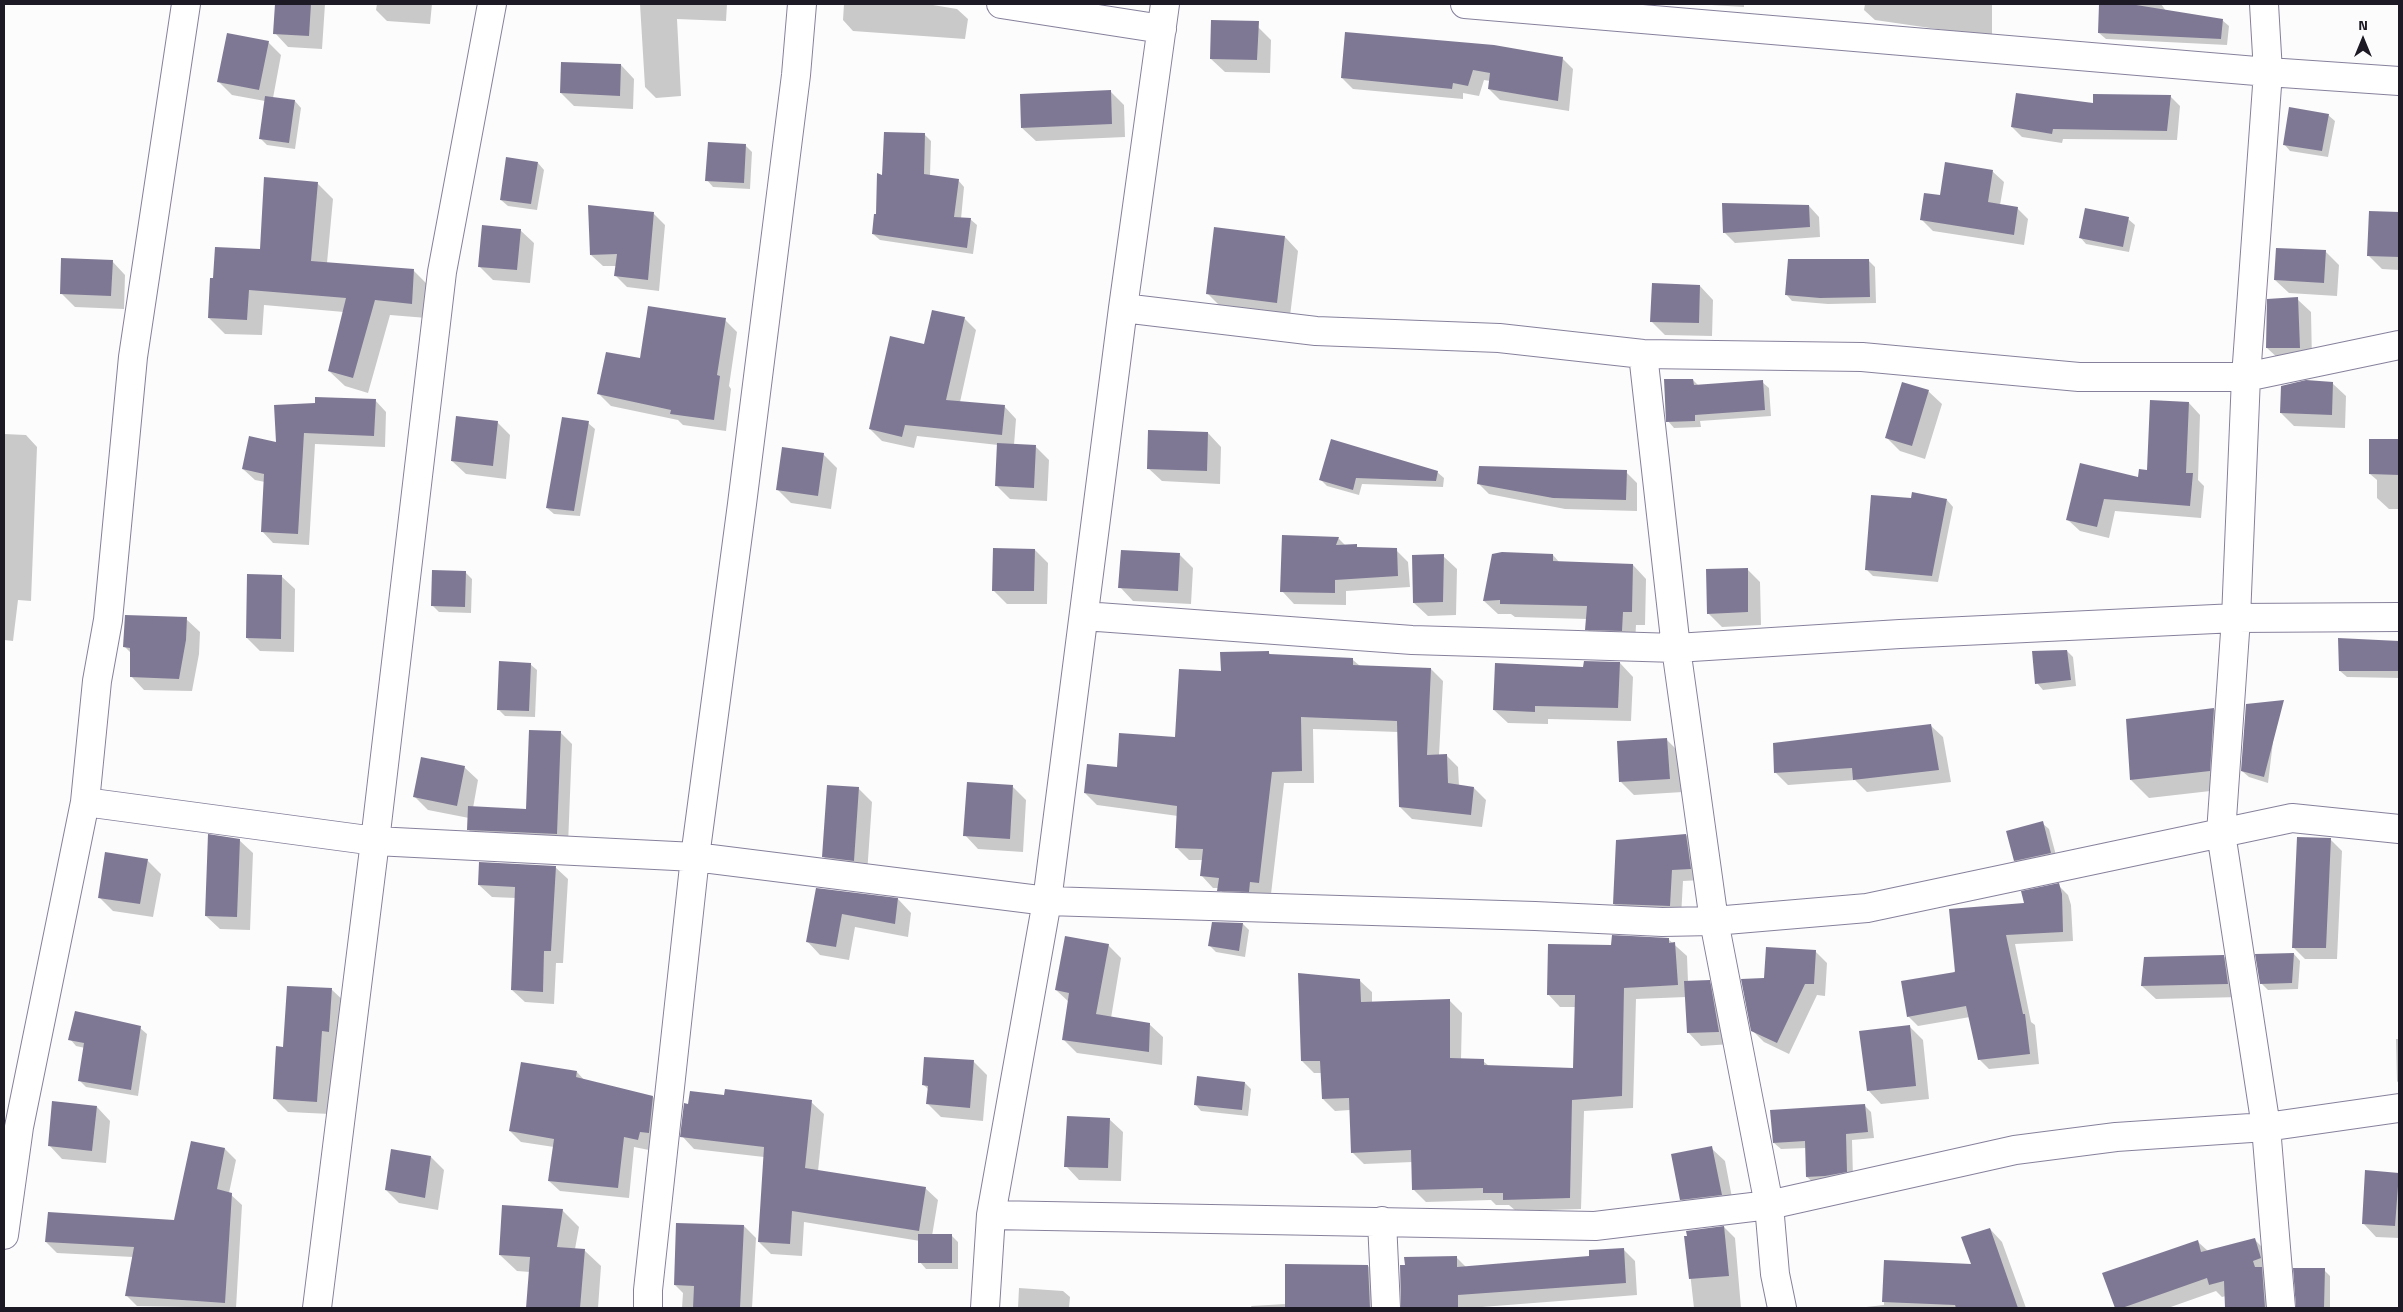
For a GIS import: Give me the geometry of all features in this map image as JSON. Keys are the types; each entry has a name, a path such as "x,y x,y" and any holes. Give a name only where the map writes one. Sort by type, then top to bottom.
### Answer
{"street":[{"path":"4,1235 19,1127 85,802 97,681 108,620 133,357 186,4"},
{"path":"317,1308 376,841 442,272 492,4"},
{"path":"648,1308 649,1280 695,857 795,84 802,4"},
{"path":"985,1308 991,1215 1047,901 1122,308 1164,17 1001,4"},
{"path":"1465,4 1635,10 2268,72 2399,81"},
{"path":"2264,4 2268,72 2246,377 2236,618 2221,833 2266,1127 2281,1308"},
{"path":"1122,308 1316,332 1499,338 1643,354 1862,357 2079,377 2246,377 2399,345"},
{"path":"1643,354 1676,648 1714,921 1769,1205 1775,1274 1782,1308"},
{"path":"1084,616 1412,640 1676,648 1890,635 2236,618 2399,617"},
{"path":"85,802 376,841 695,857 1047,901 1535,916 1662,922 1714,921 1867,908 2292,818 2399,829"},
{"path":"991,1215 1595,1226 1769,1205 2015,1150 2116,1137 2266,1127 2399,1108"},
{"path":"1382,1221 1386,1308"}],"building":[{"path":"275,4 311,4 309,36 273,34"},
{"path":"2099,4 2130,4 2223,19 2221,39 2098,33"},
{"path":"1211,20 1259,21 1257,60 1210,59"},
{"path":"1345,32 1494,45 1563,57 1558,101 1488,89 1490,73 1473,70 1468,86 1453,83 1452,89 1341,78"},
{"path":"227,33 269,41 259,90 217,82"},
{"path":"561,62 621,64 620,96 560,93"},
{"path":"1111,90 1112,124 1021,128 1020,94"},
{"path":"2016,93 2093,103 2093,94 2171,95 2167,131 2053,129 2052,134 2011,127"},
{"path":"265,96 295,100 289,143 259,139"},
{"path":"2289,107 2329,114 2322,151 2283,145"},
{"path":"884,132 925,133 924,174 959,179 954,217 971,218 967,248 872,234 874,214 876,214 877,173 882,175"},
{"path":"708,142 746,144 744,183 705,181"},
{"path":"506,157 538,162 531,204 500,200"},
{"path":"1945,162 1993,170 1988,202 2018,207 2014,235 1920,220 1924,193 1940,195"},
{"path":"264,177 318,182 311,261 414,269 412,304 375,300 353,378 328,371 346,298 249,290 247,320 208,318 210,278 213,278 215,247 260,249"},
{"path":"1722,203 1809,205 1810,227 1723,233"},
{"path":"588,205 654,212 648,280 614,276 617,254 590,255"},
{"path":"2085,208 2129,217 2123,247 2079,238"},
{"path":"2369,211 2399,212 2399,257 2367,256"},
{"path":"482,225 521,229 517,270 478,267"},
{"path":"1214,227 1285,236 1277,303 1206,294"},
{"path":"2276,248 2326,250 2324,283 2274,280"},
{"path":"61,258 113,260 111,296 60,294"},
{"path":"1788,259 1869,259 1870,297 1820,298 1785,295"},
{"path":"1652,283 1700,285 1699,323 1650,322"},
{"path":"2298,297 2300,348 2266,348 2267,299"},
{"path":"648,306 726,318 717,375 720,376 714,420 670,414 671,410 597,394 606,352 640,358"},
{"path":"932,310 965,317 946,400 1005,405 1002,435 905,425 902,437 869,429 890,336 924,344"},
{"path":"1664,379 1693,379 1694,385 1763,380 1765,410 1695,415 1695,421 1666,422"},
{"path":"2306,380 2333,382 2332,415 2280,413 2281,386"},
{"path":"1902,382 1929,390 1912,446 1885,438"},
{"path":"315,397 376,399 374,436 304,433 298,534 261,532 264,474 242,469 249,436 276,442 274,405 315,403"},
{"path":"2150,400 2189,402 2186,473 2193,473 2190,506 2104,499 2097,527 2066,520 2080,463 2138,477 2139,469 2147,470"},
{"path":"456,416 498,421 493,466 451,461"},
{"path":"562,417 589,421 574,511 546,508"},
{"path":"1148,430 1208,432 1207,471 1147,469"},
{"path":"1331,439 1438,471 1436,481 1356,478 1353,490 1319,480"},
{"path":"2369,439 2399,439 2399,475 2369,474"},
{"path":"997,443 1036,445 1034,488 995,486"},
{"path":"782,447 824,453 818,496 776,490"},
{"path":"1479,466 1627,470 1626,500 1553,498 1477,484"},
{"path":"1912,492 1947,499 1932,576 1865,570 1871,495 1911,498"},
{"path":"1282,535 1339,537 1336,545 1357,544 1357,547 1397,548 1398,576 1335,580 1335,593 1280,592"},
{"path":"993,548 1035,549 1034,591 992,591"},
{"path":"1121,550 1180,553 1178,591 1118,588"},
{"path":"1502,552 1553,554 1553,561 1633,564 1632,612 1623,612 1622,631 1585,630 1587,606 1500,604 1500,600 1483,601 1492,554"},
{"path":"1444,554 1443,602 1413,603 1412,555"},
{"path":"1748,568 1748,612 1707,614 1706,569"},
{"path":"432,570 466,571 465,607 431,606"},
{"path":"247,574 282,575 281,639 246,638"},
{"path":"125,615 187,617 186,640 179,679 130,677 130,648 123,647"},
{"path":"2338,638 2399,641 2399,671 2339,671"},
{"path":"2067,650 2071,680 2035,684 2032,651"},
{"path":"1269,651 1269,654 1353,658 1353,665 1431,668 1427,755 1447,754 1448,783 1474,787 1471,815 1399,807 1397,721 1301,717 1302,771 1272,772 1259,883 1250,882 1249,892 1217,891 1219,878 1200,876 1203,849 1175,848 1177,806 1084,793 1087,764 1117,767 1119,733 1175,737 1179,669 1221,671 1220,652"},
{"path":"499,661 531,663 529,711 497,710"},
{"path":"1584,661 1620,662 1618,708 1535,706 1535,712 1493,710 1495,663 1583,667"},
{"path":"2284,700 2264,777 2241,771 2246,704"},
{"path":"2214,708 2210,771 2130,780 2126,719"},
{"path":"1931,724 1939,770 1853,780 1852,768 1774,773 1773,743"},
{"path":"529,730 561,731 557,834 467,830 468,806 526,809"},
{"path":"1667,738 1670,779 1619,782 1617,741"},
{"path":"421,757 465,766 457,806 413,797"},
{"path":"967,782 1013,785 1010,839 963,836"},
{"path":"827,785 859,787 854,861 822,857"},
{"path":"2043,821 2051,853 2014,861 2006,831"},
{"path":"208,834 240,839 237,917 205,916"},
{"path":"1686,834 1691,869 1672,870 1670,906 1613,904 1616,840"},
{"path":"2297,837 2331,838 2326,948 2292,948"},
{"path":"105,852 148,859 140,904 98,898"},
{"path":"479,862 556,866 551,951 544,951 543,992 511,990 515,887 478,885"},
{"path":"2059,883 2062,894 2063,932 2006,935 2023,1014 2025,1014 2030,1054 1978,1060 1966,1006 1907,1017 1901,981 1955,972 1949,909 2024,903 2021,891"},
{"path":"816,888 898,898 895,924 842,914 836,947 806,942"},
{"path":"1212,922 1243,923 1239,951 1208,946"},
{"path":"1612,935 1669,938 1669,943 1675,942 1678,985 1624,988 1622,1096 1572,1100 1570,1198 1503,1200 1503,1193 1483,1193 1483,1188 1412,1190 1411,1150 1351,1153 1349,1098 1322,1099 1320,1061 1301,1061 1298,973 1360,979 1361,1002 1450,999 1450,1058 1484,1059 1484,1065 1573,1068 1575,995 1547,995 1548,944 1611,945"},
{"path":"1065,936 1109,944 1096,1014 1150,1023 1149,1052 1062,1040 1069,993 1055,990"},
{"path":"1766,947 1816,950 1814,984 1805,984 1777,1043 1751,1031 1741,979 1764,978"},
{"path":"2294,953 2292,983 2260,984 2255,954"},
{"path":"2224,955 2228,984 2141,986 2144,957"},
{"path":"1710,980 1719,1032 1687,1033 1684,981"},
{"path":"287,986 332,988 329,1032 322,1031 317,1102 273,1099 276,1046 283,1047"},
{"path":"75,1011 141,1026 131,1090 78,1081 84,1043 68,1040"},
{"path":"1910,1025 1916,1086 1867,1091 1859,1031"},
{"path":"924,1057 974,1060 970,1108 926,1104 928,1086 922,1085"},
{"path":"521,1062 577,1071 576,1077 653,1096 649,1133 640,1132 638,1140 624,1137 618,1188 548,1181 554,1139 509,1131"},
{"path":"1197,1076 1245,1082 1242,1110 1194,1105"},
{"path":"725,1089 812,1100 805,1168 926,1187 919,1231 792,1211 790,1244 758,1242 764,1147 680,1137 684,1103 688,1104 690,1091 724,1095"},
{"path":"52,1101 97,1106 92,1151 48,1146"},
{"path":"1865,1104 1868,1132 1846,1134 1847,1172 1806,1177 1805,1141 1773,1143 1770,1110"},
{"path":"1067,1116 1110,1118 1108,1168 1064,1167"},
{"path":"191,1141 225,1148 217,1189 232,1193 225,1303 125,1296 134,1247 45,1242 48,1212 174,1220"},
{"path":"1712,1146 1722,1195 1680,1200 1671,1154"},
{"path":"391,1149 431,1156 425,1198 385,1190"},
{"path":"2365,1170 2399,1173 2395,1226 2362,1224"},
{"path":"502,1205 563,1209 557,1247 585,1249 580,1308 526,1308 530,1257 499,1255"},
{"path":"676,1223 744,1225 740,1308 693,1308 694,1286 674,1285"},
{"path":"1724,1226 1729,1276 1689,1279 1684,1236 1687,1236 1686,1231"},
{"path":"1990,1228 2018,1308 1956,1308 1955,1305 1882,1302 1884,1260 1971,1264 1961,1237"},
{"path":"918,1234 952,1234 952,1263 918,1263"},
{"path":"2255,1238 2261,1258 2253,1261 2255,1267 2262,1267 2265,1308 2225,1308 2224,1281 2209,1285 2207,1278 2122,1308 2115,1308 2102,1273 2198,1240 2201,1252"},
{"path":"1624,1248 1626,1283 1458,1295 1458,1308 1401,1308 1400,1265 1405,1265 1404,1257 1457,1256 1457,1267 1589,1256 1589,1250"},
{"path":"1285,1264 1368,1265 1370,1308 1285,1308"},
{"path":"2293,1268 2325,1268 2324,1308 2296,1308"}]}
